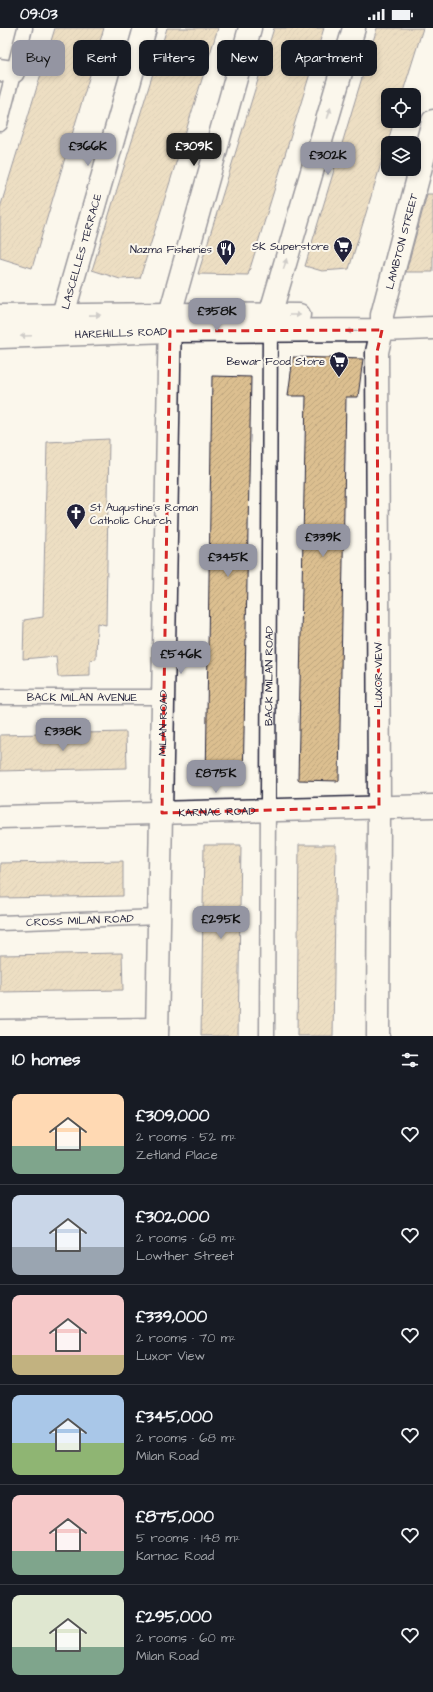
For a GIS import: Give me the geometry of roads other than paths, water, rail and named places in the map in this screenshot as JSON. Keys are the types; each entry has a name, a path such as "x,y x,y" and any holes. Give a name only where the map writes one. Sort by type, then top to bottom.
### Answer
{"street":[{"name":"LASCELLES TERRACE","path":"60,325 145,28"},
{"name":"MILAN ROAD","path":"157,1032 170,323 250,28"},
{"path":"270,323 354,28"},
{"name":"LAMBTON STREET","path":"382,323 433,121"},
{"name":"HAREHILLS ROAD","path":"382,323 433,314"},
{"name":"HAREHILLS ROAD","path":"0,316 60,325 170,323 382,323 433,328"},
{"name":"LUXOR VIEW","path":"378,1036 379,807 377,352 382,323"},
{"name":"HAREHILLS ROAD","path":"0,337 60,325"},
{"name":"KARNAC ROAD","path":"0,817 433,806"},
{"path":"0,1031 47,1033 157,1032"}],"lane":[{"path":"0,124 6,71 24,28"},
{"name":"BACK MILAN ROAD","path":"267,1036 270,323"},
{"name":"BACK MILAN AVENUE","path":"0,696 163,697"},
{"name":"CROSS MILAN ROAD","path":"0,923 159,917"}],"place":[{"name":"SK Superstore","path":"343,263"},
{"name":"Nazma Fisheries","path":"226,266"},
{"name":"Bewar Food Store","path":"339,378"},
{"name":"St Augustine's Roman Catholic Church","path":"76,530"}]}
